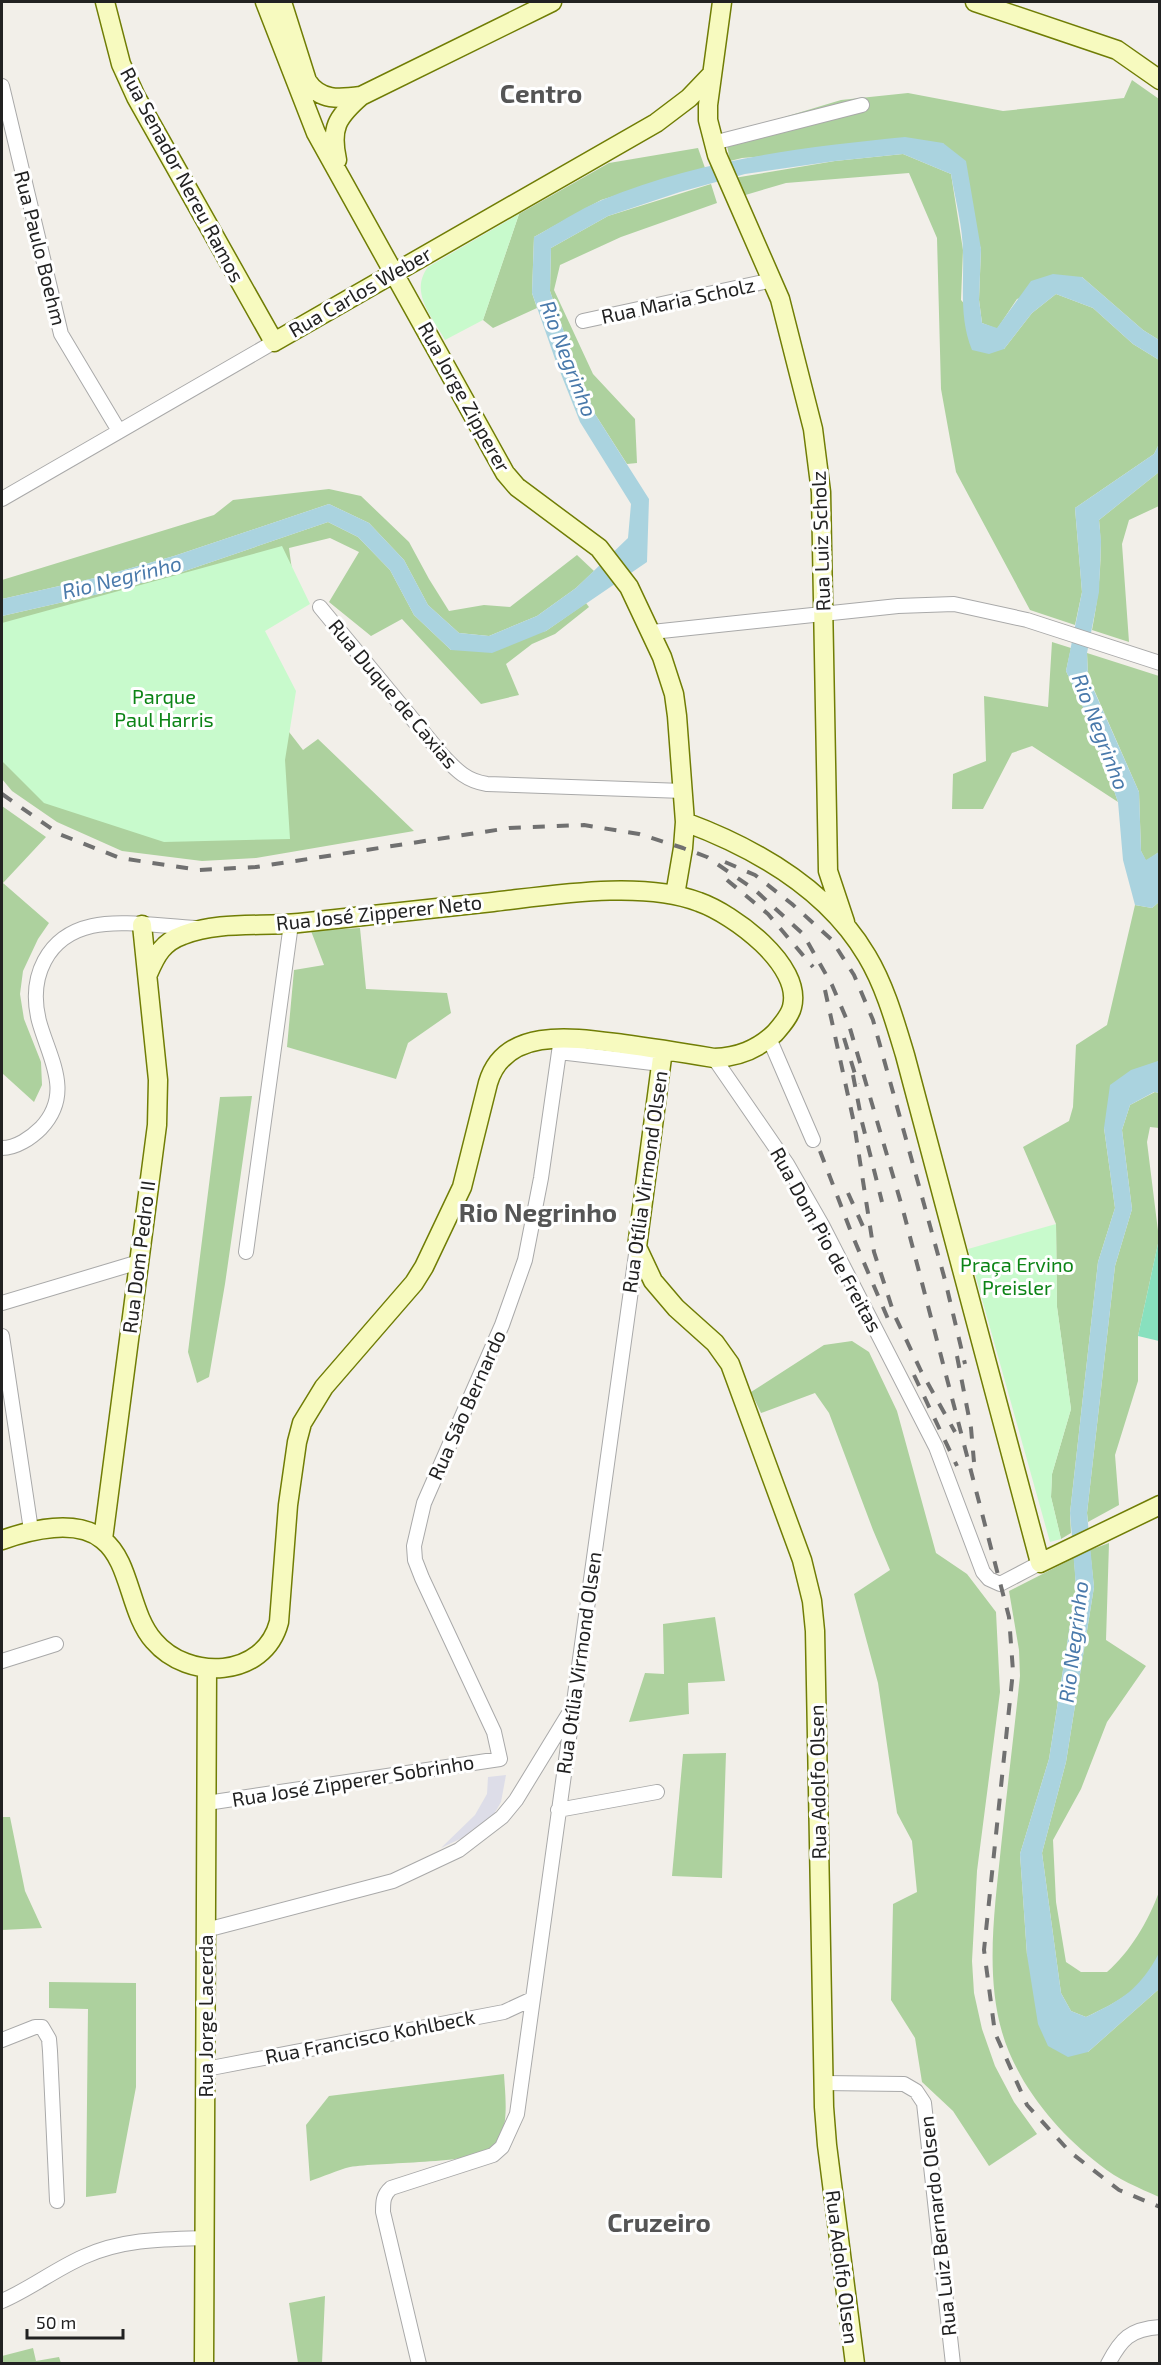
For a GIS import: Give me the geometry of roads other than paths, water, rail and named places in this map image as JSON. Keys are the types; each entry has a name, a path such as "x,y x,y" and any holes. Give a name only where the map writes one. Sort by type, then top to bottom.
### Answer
{"main road":[{"name":"Rua Senador Nereu Ramos","path":"105,2 115,43 132,89 274,342"},
{"name":"Rua Jorge Zipperer","path":"265,2 307,116 511,480 517,488 599,548 629,587 652,632 674,694 683,791 684,848 675,895"},
{"path":"282,2 307,81 320,94 330,98 361,96"},
{"path":"339,171 333,142 336,124 345,110 361,96 552,2"},
{"name":"Rua Luiz Scholz","path":"722,2 711,75 708,120 715,149 780,298 818,450 824,614 828,871 847,926"},
{"path":"975,2 1117,50 1160,80"},
{"name":"Rua Carlos Weber","path":"274,342 656,123 689,98 711,75"},
{"path":"685,822 737,845 780,869 801,884 847,926 868,958 897,1027 1040,1563"},
{"path":"801,884 818,879 828,871"},
{"name":"Rua José Zipperer Neto","path":"205,928 291,924 592,891 675,895 698,901 731,919 759,940 783,968 793,987 792,1007 782,1025 769,1038 756,1048 740,1055 714,1058"},
{"name":"Rua Dom Pedro II","path":"103,1539 158,1103 142,926"},
{"path":"148,974 156,954 165,944 181,935 205,928"},
{"path":"2,1540 31,1530 46,1528 78,1530 103,1539 114,1552 136,1611 153,1641 169,1655 186,1664 207,1668 233,1666 256,1658 276,1636 281,1605 288,1504 297,1442 302,1424 324,1387 414,1283 424,1267 467,1173 492,1069 508,1052 524,1045 560,1045 662,1057 714,1058"},
{"name":"Rua Otília Virmond Olsen","path":"637,1247 662,1057"},
{"name":"Rua Adolfo Olsen","path":"637,1247 653,1281 676,1308 715,1343 730,1364 796,1539 809,1585 815,1631 823,2083 827,2145 855,2364"},
{"name":"Rua Dom Pio de Freitas","path":"1040,1563 1160,1505"},
{"name":"Rua Jorge Lacerda","path":"204,2364 207,1668"}],"street":[{"name":"Rua Paulo Boehm","path":"2,86 61,334 119,431"},
{"path":"715,149 862,105"},
{"name":"Rua Maria Scholz","path":"583,321 773,280"},
{"name":"Rua Carlos Weber","path":"2,499 274,342"},
{"path":"652,632 898,606 954,604 1009,615 1160,663"},
{"name":"Rua Duque de Caxias","path":"320,607 443,756 465,778 487,784 683,791"},
{"name":"Rua José Zipperer Neto","path":"2,1148 29,1138 50,1115 57,1099 58,1082 55,1066 39,1020 36,998 39,970 52,948 70,933 93,926 116,924 205,928"},
{"path":"246,1252 291,924"},
{"path":"769,1038 813,1140"},
{"name":"Rua São Bernardo","path":"500,1759 494,1732 422,1578 415,1560 414,1546 424,1503 502,1325 525,1260 541,1178 560,1045"},
{"name":"Rua Dom Pio de Freitas","path":"714,1058 787,1164 822,1225 936,1447 983,1572 989,1580 1000,1584 1040,1563"},
{"name":"Rua Otília Virmond Olsen","path":"418,2364 383,2212 385,2194 401,2184 493,2155 502,2147 517,2114 637,1247"},
{"path":"2,1303 139,1262"},
{"path":"2,1336 31,1530"},
{"path":"2,1661 56,1644"},
{"path":"206,1930 385,1883 459,1850 496,1822 516,1800 572,1708"},
{"name":"Rua José Zipperer Sobrinho","path":"207,1803 500,1759"},
{"path":"558,1810 657,1792"},
{"name":"Rua Francisco Kohlbeck","path":"206,2069 504,2012 532,1999"},
{"path":"2,2040 36,2027 42,2027 46,2031 50,2051 57,2201"},
{"name":"Rua Luiz Bernardo Olsen","path":"823,2083 904,2084 916,2091 926,2110 953,2364"},
{"path":"2,2301 68,2264 104,2249 137,2241 205,2238"},
{"path":"1108,2364 1118,2344 1138,2330 1160,2327"}],"water":[{"path":"905,137 943,143 966,161 981,249 979,300 982,323 997,328 1031,281 1053,274 1082,277 1143,330 1159,340 1159,360 1133,344 1093,308 1056,294 1032,313 1004,349 989,354 972,350 965,326 963,243 951,174 903,154 745,174 680,192 608,216 551,248 550,291 571,353 595,414 649,499 647,562 546,631 492,653 451,650 414,615 390,570 358,537 328,522 179,573 2,616 2,599 99,577 174,556 329,504 369,523 404,560 428,605 459,633 489,636 537,616 576,588 628,538 631,504 580,422 555,359 532,293 534,237 602,200 639,186 713,165 828,145"},
{"path":"1159,444 1159,472 1099,520 1101,541 1099,592 1087,653 1088,677 1139,792 1141,851 1146,860 1159,852 1159,902 1152,908 1135,905 1123,860 1118,802 1090,722 1066,671 1082,592 1075,508 1154,454"},
{"path":"1158,1061 1159,1093 1154,1092 1130,1105 1122,1130 1132,1209 1115,1266 1087,1513 1094,1587 1066,1762 1042,1853 1061,1993 1071,2011 1086,2017 1120,1999 1145,1976 1159,1953 1159,1989 1088,2052 1068,2057 1048,2046 1038,2024 1027,1955 1020,1854 1049,1759 1076,1587 1070,1513 1098,1262 1115,1208 1104,1128 1110,1085 1131,1070"}],"railway":[{"path":"2,794 59,834 120,858 199,870 256,867 509,828 584,825 639,834 707,857 755,890 803,934 832,985 849,1025 903,1210 1009,1617 1013,1671 984,1950 995,2033 1027,2105 1070,2152 1119,2190 1160,2207"},
{"path":"725,862 755,875 792,904 831,939 854,975 873,1020 945,1280 965,1364"},
{"path":"727,880 768,914 813,967"},
{"path":"825,990 854,1123 874,1252 894,1314 921,1371 955,1432"},
{"path":"844,1038 858,1084"},
{"path":"853,1075 882,1202"},
{"path":"820,1151 891,1326"},
{"path":"848,1193 866,1233"},
{"path":"957,1356 971,1428 974,1462"},
{"path":"914,1375 957,1466"}],"district":[{"name":"Centro","path":"541,94"},
{"name":"Rio Negrinho","path":"538,1213"},
{"name":"Cruzeiro","path":"659,2223"}],"park label":[{"name":"Parque Paul Harris","path":"164,708"},
{"name":"Praça Ervino Preisler","path":"1017,1276"}]}
